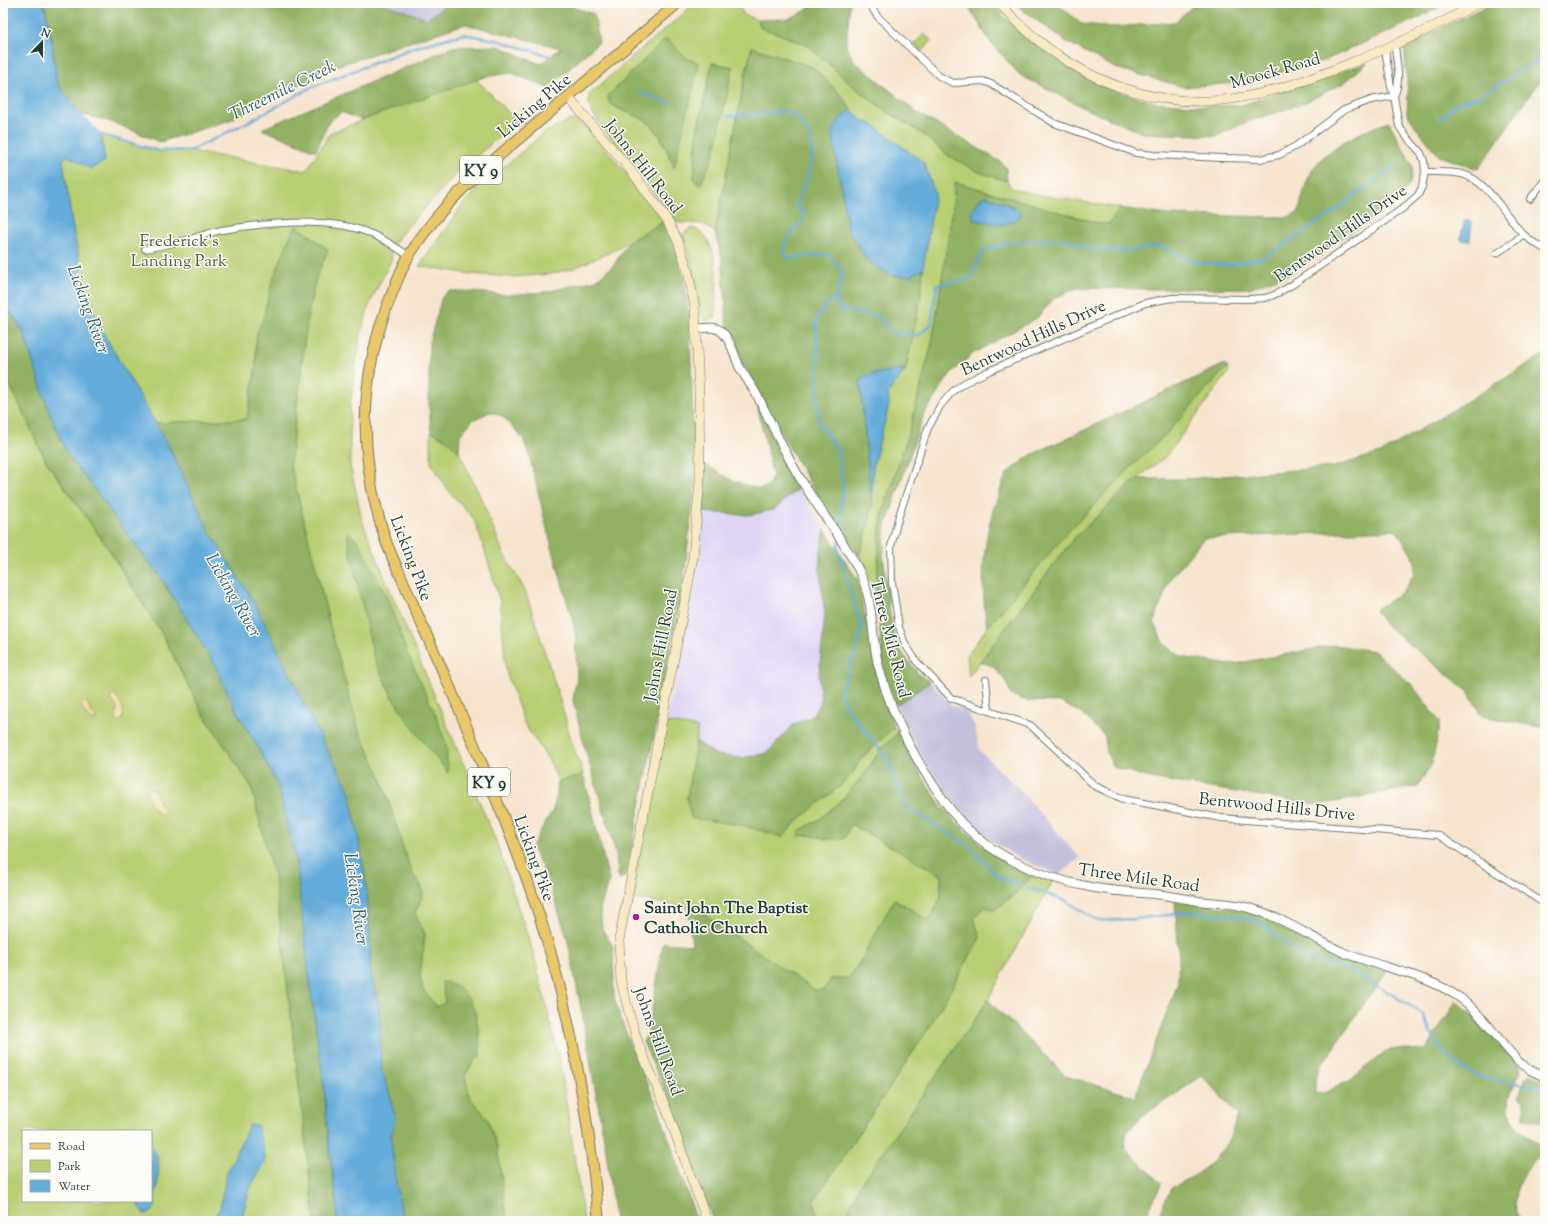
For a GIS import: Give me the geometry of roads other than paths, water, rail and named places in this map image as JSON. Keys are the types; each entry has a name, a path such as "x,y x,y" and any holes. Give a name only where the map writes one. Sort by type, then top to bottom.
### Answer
{"main road":[{"name":"Moock Road","path":"998,3 1040,42 1075,67 1102,81 1120,88 1163,99 1197,102 1251,96 1284,87 1325,73 1395,45 1478,3"},
{"name":"Licking Pike","path":"599,1221 591,1148 584,1106 557,973 531,890 502,815 444,675 415,612 385,539 374,502 368,473 364,426 365,402 369,372 379,326 408,256 430,224 475,176 674,4"},
{"name":"Johns Hill Road","path":"568,97 633,173 667,220 683,253 690,277 695,308 699,391 700,480 693,557 619,940 619,960 621,982 630,1020 639,1046 666,1108 707,1221"}],"street":[{"path":"869,3 877,16 939,76 953,83 983,81 991,84 1054,123 1136,153 1192,157 1268,158 1279,156 1291,150 1344,110 1371,100 1394,96"},
{"name":"Bentwood Hills Drive","path":"1394,96 1398,88 1395,45"},
{"name":"Bentwood Hills Drive","path":"1385,49 1399,126 1420,153 1424,161 1425,172 1422,187 1412,202 1274,295 1248,299 1172,298 1145,303 964,383 953,391 940,406 928,428 892,539 891,571 894,595 900,627 908,649 917,662 951,698 1030,725 1095,786 1123,799 1221,818 1438,835 1545,904"},
{"path":"1425,172 1444,171 1471,177 1490,194 1523,234 1545,249"},
{"path":"1530,199 1545,180"},
{"path":"145,249 174,243 221,230 260,224 310,224 363,231 390,243 408,256"},
{"path":"1497,253 1523,234"},
{"name":"Three Mile Road","path":"695,329 714,328 720,330 726,336 740,366 754,389 799,477 845,545 861,575 868,599 884,686 900,726 938,792 971,833 983,842 1019,863 1043,873 1079,884 1116,891 1163,895 1238,905 1255,910 1289,924 1349,954 1430,981 1446,989 1470,1005 1520,1063 1530,1070 1545,1077"},
{"path":"986,680 989,711"}],"water":[{"name":"Licking River","path":"3,3 44,3 52,41 57,83 80,113 101,134 105,161 91,169 67,155 63,160 72,224 85,287 101,329 169,447 209,531 255,604 322,740 349,790 366,884 370,936 370,970 379,1007 382,1072 390,1095 395,1118 391,1138 395,1177 403,1221 337,1221 337,1205 329,1147 324,1086 310,984 296,861 278,786 236,710 212,660 160,576 69,457 50,414 23,331 3,302"},
{"path":"851,110 863,121 872,124 924,163 935,193 923,269 910,276 891,276 868,261 848,230 832,132 840,118"},
{"path":"985,196 1003,202 1020,211 1021,215 1010,223 1004,224 993,224 974,220 972,212 979,200"},
{"path":"1465,220 1472,222 1470,241 1461,240 1460,238"},
{"path":"906,369 888,393 889,405 873,466 872,506 860,381 867,375"},
{"path":"249,1125 257,1125 266,1161 250,1188 241,1221 211,1221 220,1208 226,1175"},
{"path":"152,1147 158,1160 159,1171 154,1199 156,1206 152,1212 144,1214 136,1202 152,1202"}],"waterway":[{"name":"Threemile Creek","path":"99,134 159,151 192,150 252,120 310,88 415,47 463,34 496,40 550,56"},
{"path":"1439,120 1458,103 1480,96 1540,59 1545,54"},
{"name":"Threemile Creek","path":"637,92 670,103"},
{"name":"Threemile Creek","path":"728,116 789,111 804,126 810,139 812,148 810,168 796,206 804,213 803,220 787,239 783,251 789,258 828,254 842,272 836,300 826,303 816,322 818,357 818,420 837,450 843,485 840,533"},
{"path":"836,300 841,310 877,316 894,334 919,335 931,324 937,285 970,279 983,251 1006,243 1064,239 1088,248 1127,251 1160,246 1196,262 1226,265 1263,258 1335,211 1396,164"},
{"name":"Threemile Creek","path":"839,542 838,550 862,629 853,660 840,691 846,707 888,760 905,807 971,847 998,877 1066,901 1098,921 1135,919 1193,912 1237,916 1261,923 1304,959 1344,968 1422,1013 1436,1044 1454,1062 1468,1072 1483,1078 1545,1088"}],"place":[{"name":"Saint John The Baptist Catholic Church","path":"636,917"}],"park label":[{"name":"Frederick's Landing Park","path":"179,250"}]}
